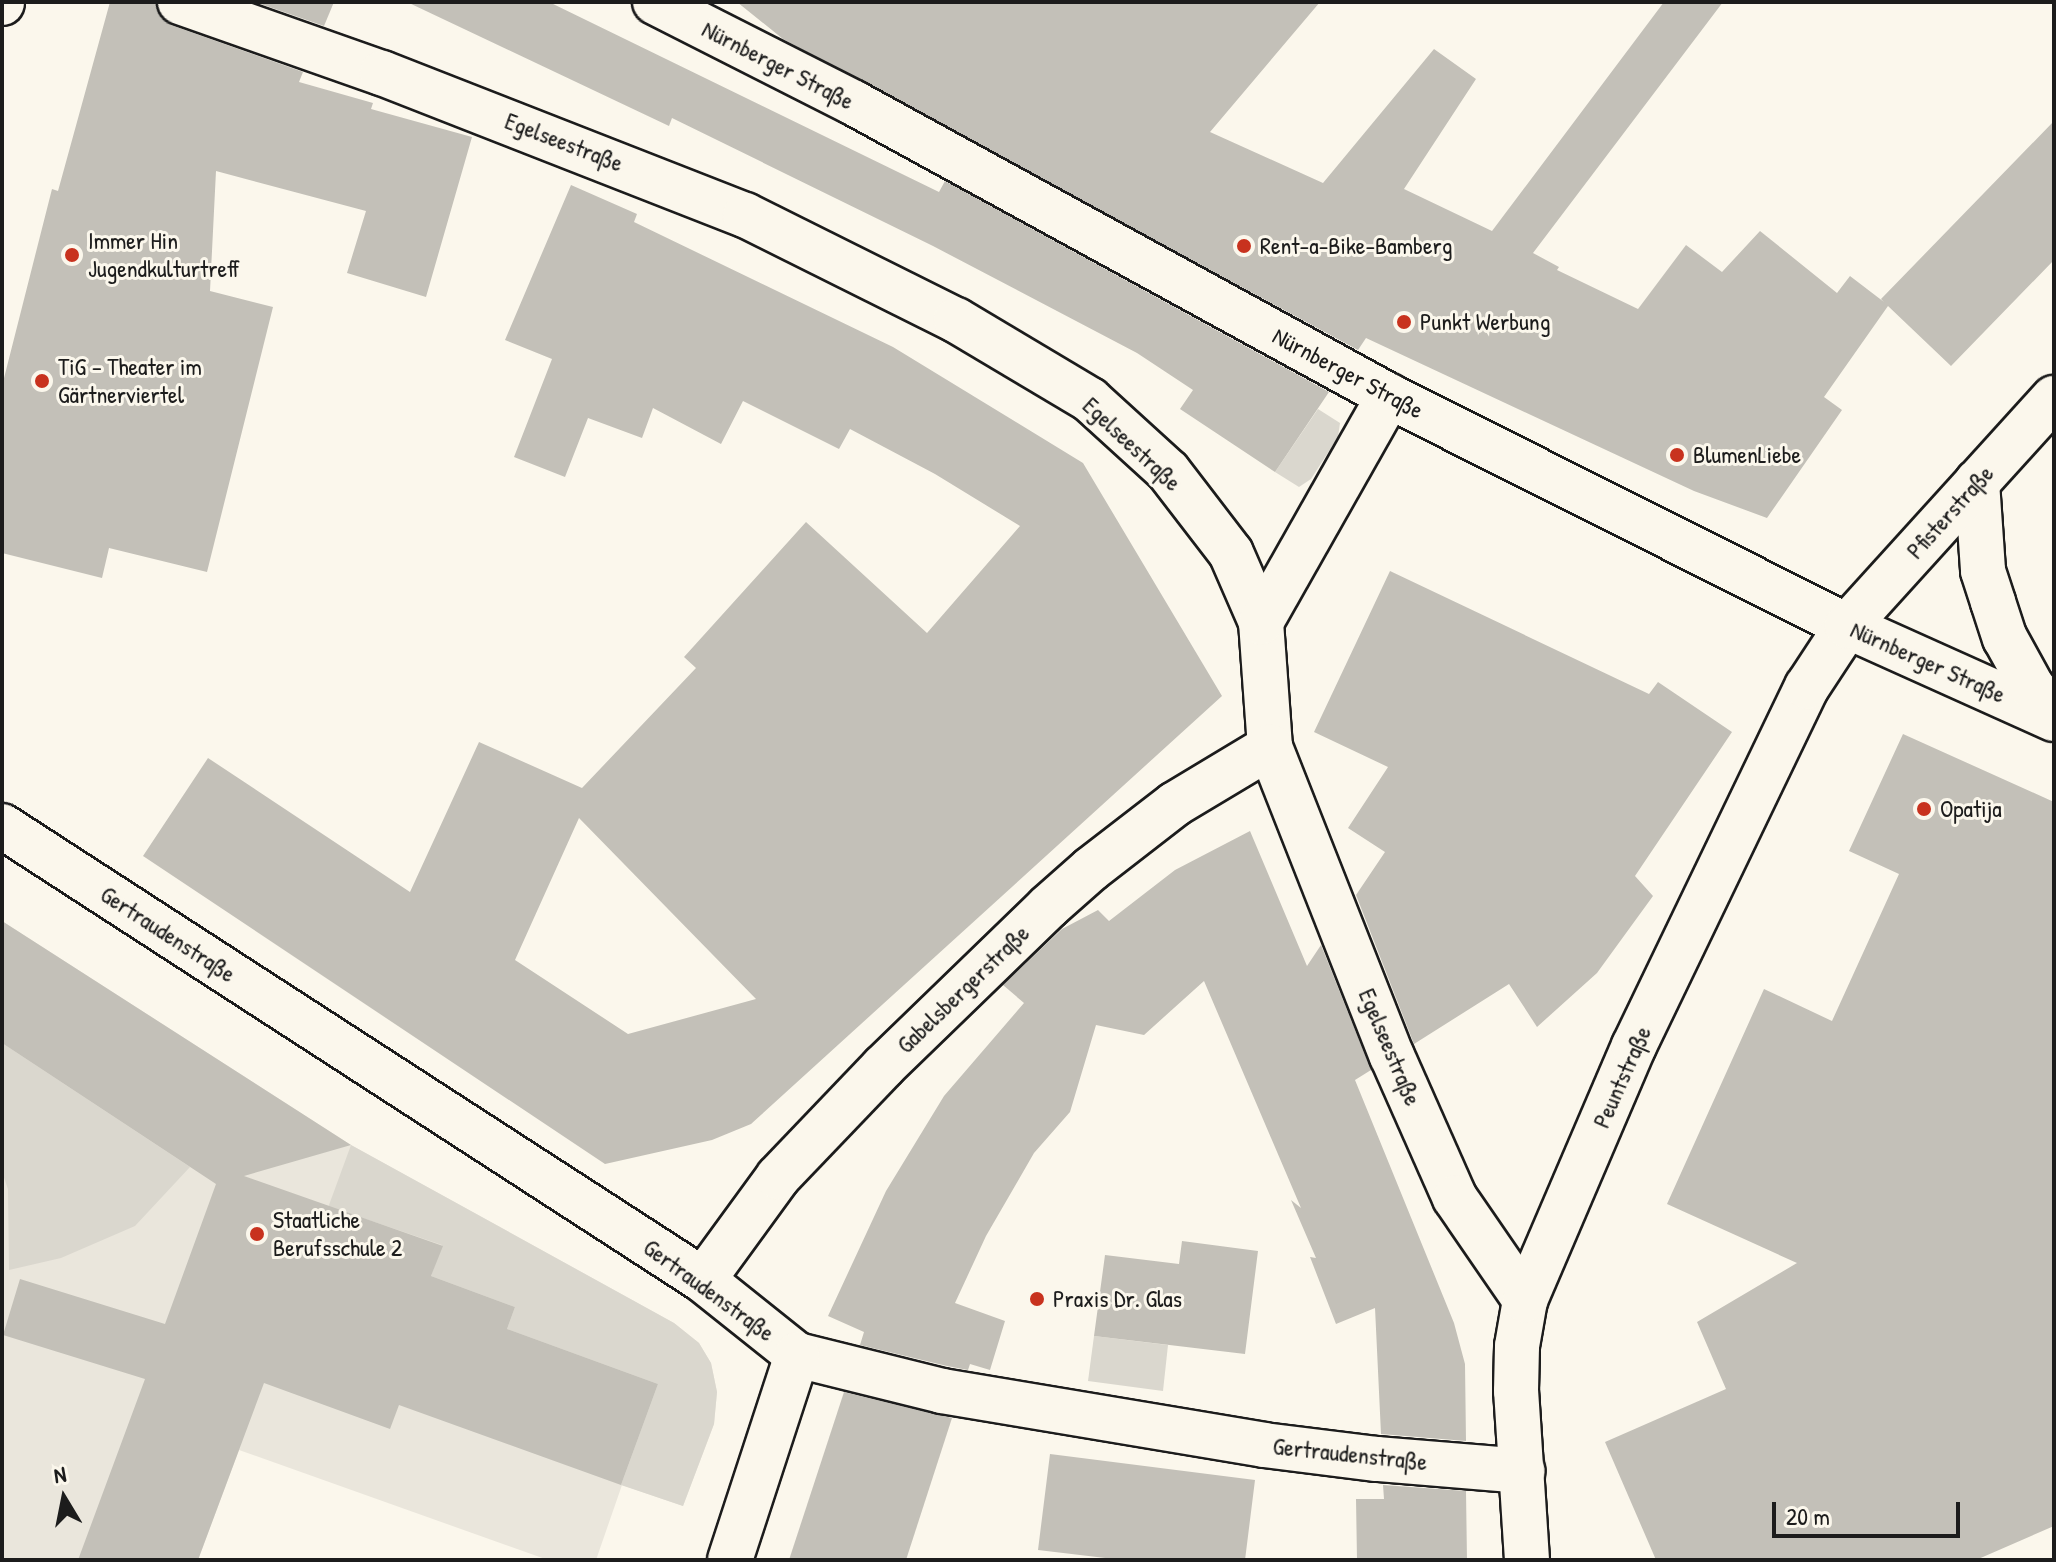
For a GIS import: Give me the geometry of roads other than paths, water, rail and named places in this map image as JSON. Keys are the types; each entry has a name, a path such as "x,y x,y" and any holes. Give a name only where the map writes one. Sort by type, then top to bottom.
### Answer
{"street":[{"name":"Egelseestraße","path":"180,2 382,73 625,165 745,215 956,320 1090,400 1168,471 1231,553 1261,622 1270,747 1392,1056 1455,1198 1525,1300"},
{"name":"Nürnberger Straße","path":"655,2 868,111 1389,396 1847,626 2054,716"},
{"path":"1261,622 1389,396"},
{"name":"Pfisterstraße","path":"1847,626 2054,398"},
{"name":"Nürnberger Straße","path":"1977,482 1983,571 2001,626 2032,687 2054,716"},
{"name":"Peuntstraße","path":"1527,1560 1516,1361 1525,1300 1634,1046 1807,687 1847,626"},
{"name":"Gabelsbergerstraße","path":"703,1280 778,1177 883,1067 1048,907 1091,869 1175,804 1270,747"},
{"name":"Gertraudenstraße","path":"2,826 703,1280 797,1355 942,1391 1264,1445 1377,1459 1523,1471"},
{"path":"730,1560 797,1355"}],"place":[{"name":"Rent-a-Bike-Bamberg","path":"1244,246"},
{"name":"Immer Hin Jugendkulturtreff","path":"72,255"},
{"name":"Punkt Werbung","path":"1404,322"},
{"name":"TiG – Theater im Gärtnerviertel","path":"42,381"},
{"name":"BlumenLiebe","path":"1677,455"},
{"name":"Opatija","path":"1924,809"},
{"name":"Staatliche Berufsschule 2","path":"257,1234"},
{"name":"Praxis Dr. Glas","path":"1037,1299"}]}
